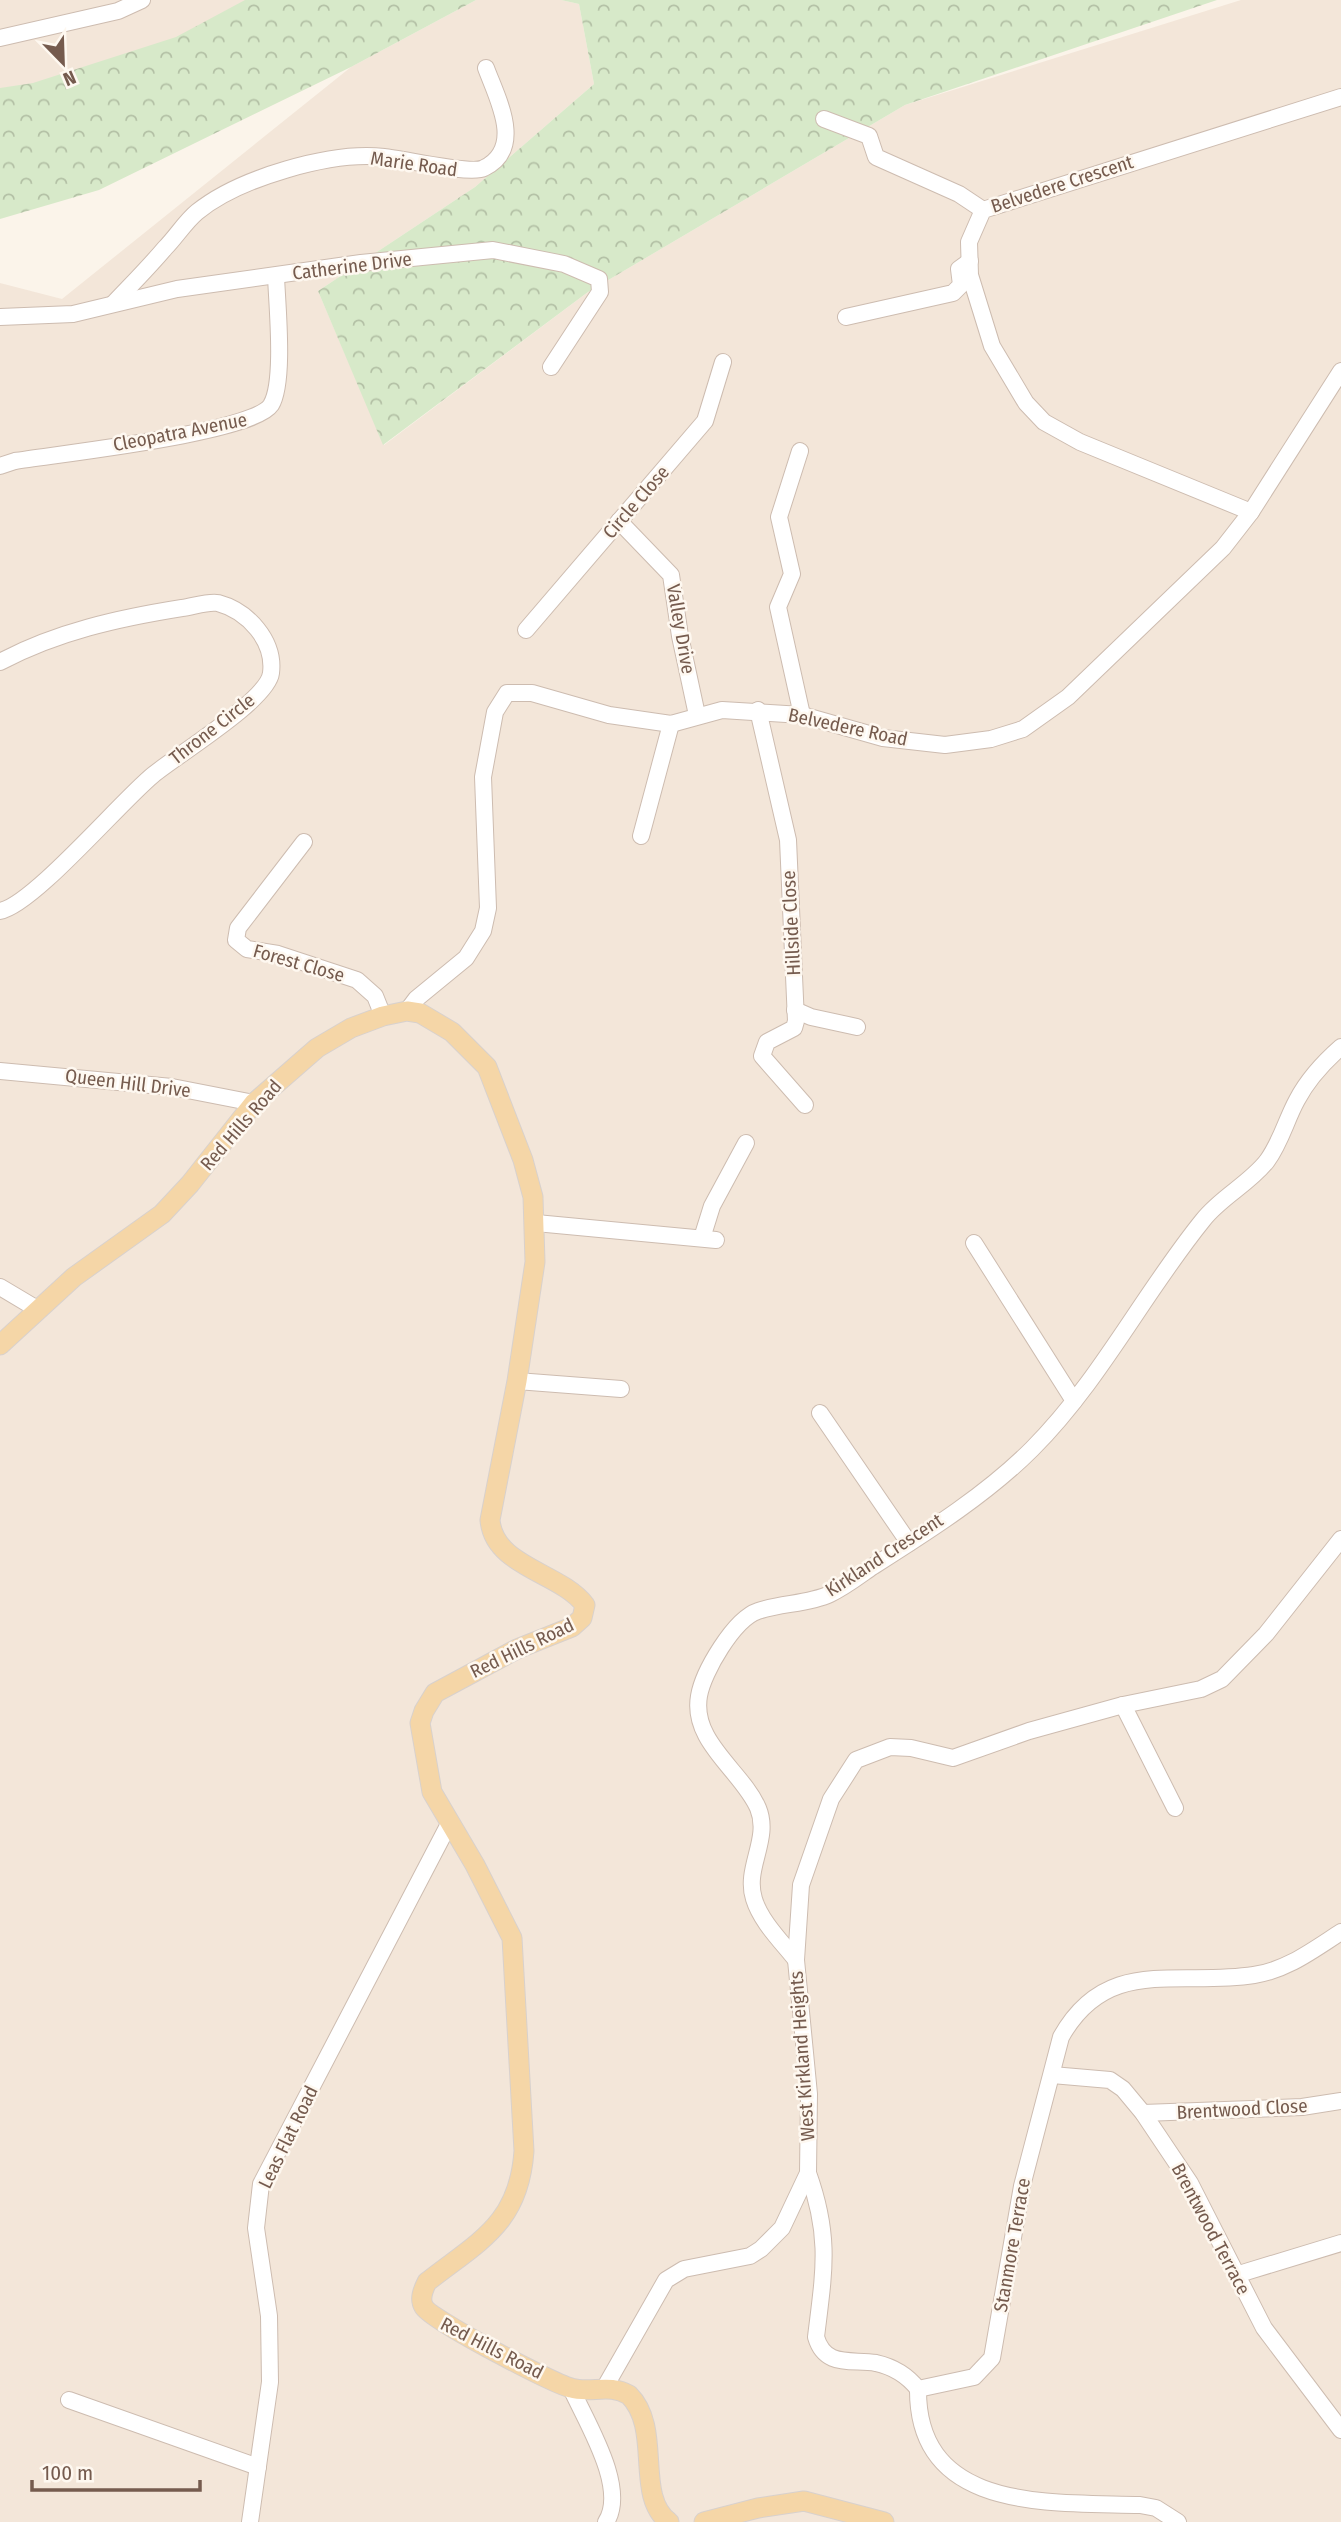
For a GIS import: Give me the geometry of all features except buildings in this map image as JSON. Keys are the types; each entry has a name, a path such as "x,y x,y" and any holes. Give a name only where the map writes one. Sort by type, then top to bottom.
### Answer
{"main road":[{"name":"Red Hills Road","path":"0,1345 74,1277 162,1214 190,1184 254,1103 317,1048 351,1028 383,1016 407,1011 432,1018 452,1032 487,1067 523,1160 536,1223 535,1262 517,1381 490,1520 491,1533 496,1543 528,1567 575,1592 585,1605 582,1618 572,1627 517,1649 451,1682 435,1693 424,1711 421,1735 432,1792 475,1866 512,1938 524,2151 522,2176 514,2202 499,2225 427,2282 422,2294 423,2306 431,2316 457,2332 571,2388 605,2387 620,2390 636,2402 644,2420 650,2447 652,2493 662,2517 669,2522"},
{"path":"704,2522 758,2508 804,2501 829,2514 884,2522"}],"street":[{"path":"0,37 118,11 142,0"},
{"name":"Marie Road","path":"114,303 198,212 241,188 285,169 338,158 382,157 437,164 470,172 485,168 497,156 505,141 507,126 486,68"},
{"name":"Belvedere Crescent","path":"1251,512 1080,442 1044,422 1026,402 992,346 978,307 969,242 983,210 1341,97"},
{"path":"824,119 869,136 876,157 959,194 983,210"},
{"name":"Catherine Drive","path":"0,317 73,314 177,289 361,263 493,250 564,264 592,274 601,283 600,292 551,367"},
{"path":"846,317 953,293 961,285 959,269 970,261"},
{"name":"Cleopatra Avenue","path":"0,466 15,461 176,436 253,419 271,405 276,386 279,355 276,276"},
{"name":"Circle Close","path":"526,630 705,421 723,362"},
{"name":"Belvedere Road","path":"407,1011 416,999 466,958 483,932 488,908 483,778 491,732 501,700 507,693 532,693 609,715 671,723 722,710 758,710 802,715 883,738 945,745 991,739 1023,729 1068,697 1157,615 1223,548 1251,512 1341,371"},
{"path":"800,451 779,517 792,574 778,607 802,715"},
{"name":"Valley Drive","path":"620,521 671,575 680,636 697,715"},
{"name":"Throne Circle","path":"0,662 35,643 127,617 217,603 249,618 269,646 272,675 253,701 152,775 37,887 12,909 0,911"},
{"name":"Hillside Close","path":"758,710 788,840 795,1010"},
{"path":"640,836 671,723"},
{"name":"Forest Close","path":"304,842 237,928 236,940 247,949 278,954 356,980 375,996 383,1016"},
{"path":"805,1105 762,1056 767,1042 794,1028 795,1010 811,1017 857,1027"},
{"name":"Kirkland Crescent","path":"796,1960 760,1913 753,1897 751,1878 763,1836 760,1813 750,1792 714,1750 702,1726 699,1697 721,1649 736,1626 755,1611 829,1595 909,1543 1005,1473 1033,1448 1074,1401 1205,1217 1247,1184 1269,1158 1297,1099 1341,1047"},
{"name":"Queen Hill Drive","path":"0,1071 172,1087 254,1103"},
{"path":"536,1223 709,1239 712,1206 746,1143"},
{"path":"974,1243 1074,1401"},
{"path":"0,1286 37,1309"},
{"path":"517,1381 621,1389"},
{"path":"820,1413 909,1543"},
{"path":"796,1960 801,1885 831,1799 856,1760 890,1747 911,1748 953,1758 1030,1731 1123,1705 1201,1689 1222,1679 1266,1634 1341,1539"},
{"path":"1123,1705 1175,1808"},
{"name":"Leas Flat Road","path":"250,2522 270,2382 269,2316 256,2228 261,2184 449,1824"},
{"name":"Stanmore Terrace","path":"918,2389 974,2378 992,2358 1022,2186 1060,2037 1071,2019 1104,1989 1126,1982 1255,1975 1290,1964 1341,1932"},
{"name":"West Kirkland Heights","path":"605,2387 666,2280 684,2269 750,2256 761,2249 782,2228 808,2172 808,2094 796,1960"},
{"name":"Brentwood Terrace","path":"1052,2075 1110,2080 1123,2089 1143,2113 1190,2183 1239,2274 1264,2328 1341,2430"},
{"name":"Brentwood Close","path":"1143,2113 1302,2107 1341,2101"},
{"path":"808,2172 819,2203 826,2240 816,2337 819,2348 838,2361 876,2363 898,2370 918,2389 918,2417 924,2433 944,2463 973,2484 1025,2500 1140,2505 1156,2508 1178,2522"},
{"path":"1239,2274 1341,2243"},
{"path":"571,2388 610,2476 614,2499 612,2513 606,2522"},
{"path":"69,2400 258,2467"}],"shaded area":[{"path":"0,0 250,0 193,33 0,96"},
{"path":"476,0 561,0 579,4 594,84 475,187 318,291 384,445 588,292 905,105 1241,0 1341,0 1341,2522 0,2522 0,283 62,299 351,67"}],"green space":[{"path":"245,0 476,0 351,67 99,190 0,219 0,88 33,83 176,37"},
{"path":"561,0 1217,0 905,105 588,292 383,445 318,291 475,187 594,84 579,4"}]}
